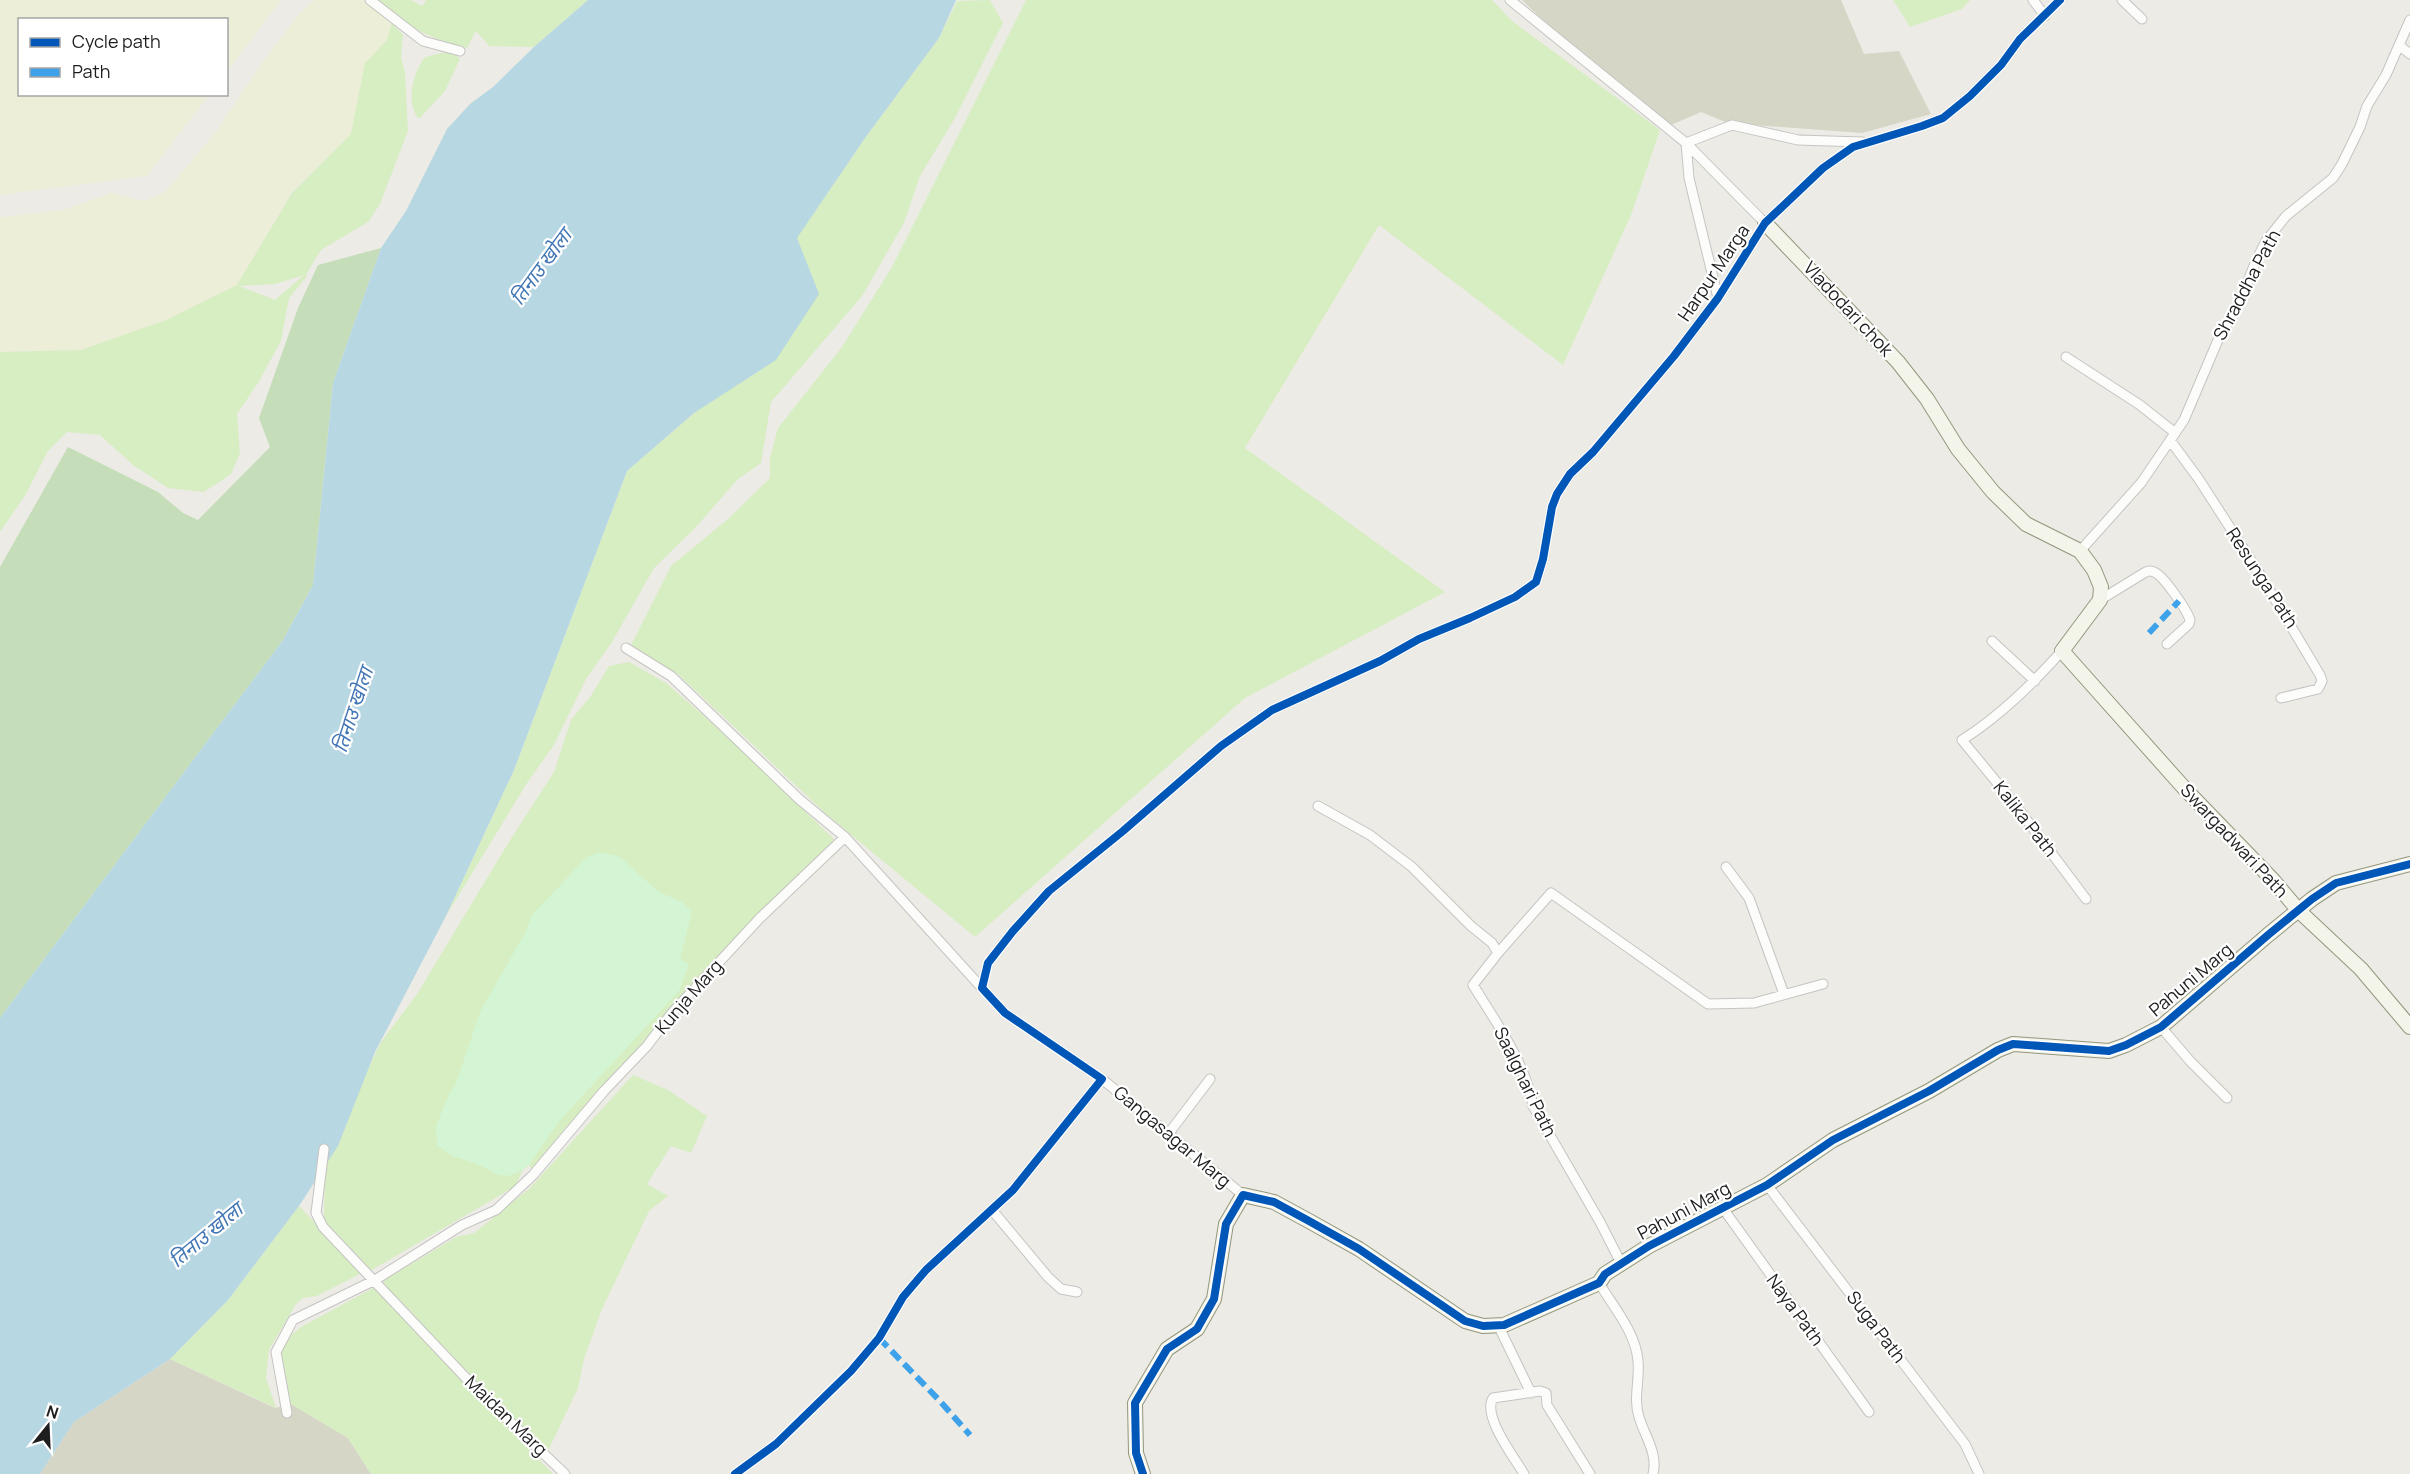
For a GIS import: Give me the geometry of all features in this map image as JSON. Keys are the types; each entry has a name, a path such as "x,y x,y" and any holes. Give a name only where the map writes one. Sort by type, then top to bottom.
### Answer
{"street":[{"path":"370,0 423,41 460,51"},
{"name":"Vladodari chok","path":"1510,0 1686,143 1898,362 1927,399 1958,449 1993,492 2026,524 2080,551"},
{"path":"2033,0 2045,16"},
{"name":"Harpur Marga","path":"982,988 988,963 1012,931 1048,891 1123,831 1221,746 1272,710 1380,661 1419,639 1515,597 1536,582 1557,494 1570,474 1631,409 1718,298 1765,223 1823,168 1853,147 1943,118 1970,96 2001,64 2020,39 2060,0"},
{"path":"2122,0 2142,19"},
{"name":"Shraddha Path","path":"2080,551 2141,483 2184,420 2217,340 2240,301 2266,241 2286,216 2333,178 2360,127 2367,106 2386,75 2410,20"},
{"path":"2400,46 2410,54"},
{"path":"1718,298 1689,178 1686,143 1732,125 1798,140 1869,142"},
{"path":"2066,357 2140,405 2172,436"},
{"name":"Resunga Path","path":"2172,436 2258,571 2320,675 2322,681 2318,689 2282,698"},
{"path":"2080,551 2094,570 2101,588 2100,600"},
{"path":"1992,641 2035,681 2062,651 2100,600 2149,571 2160,576 2180,601 2190,620 2189,624 2167,644"},
{"path":"626,648 671,676 799,799 845,837 982,988"},
{"name":"Swargadwari Path","path":"2062,651 2185,789 2264,870 2299,911 2361,969 2410,1027"},
{"name":"Kalika Path","path":"2035,681 1990,722 1962,740 2017,807 2086,899"},
{"path":"1318,806 1370,835 1412,867 1471,926 1492,943 1498,953 1551,892 1708,1004 1754,1003 1823,984"},
{"name":"Kunja Marg","path":"375,1280 462,1225 496,1209 533,1175 604,1091 647,1046 672,1013 745,933 845,837"},
{"name":"Pahuni Marg","path":"1243,1195 1274,1203 1309,1221 1359,1250 1465,1321 1484,1326 1498,1325 1599,1283 1605,1274 1621,1263 1767,1185 1833,1140 1929,1091 1998,1050 2013,1044 2109,1051 2126,1045 2161,1027 2299,911 2336,883 2410,864"},
{"path":"1726,867 1749,898 1784,994"},
{"name":"Saalghari Path","path":"1498,953 1473,986 1520,1066 1530,1087 1533,1106 1621,1263"},
{"name":"Gangasagar Marg","path":"982,988 1005,1013 1102,1079 1243,1195"},
{"path":"2161,1027 2190,1061 2227,1098"},
{"path":"735,1474 776,1444 807,1416 879,1338 903,1297 926,1270 992,1210 1033,1168 1102,1079"},
{"path":"1169,1133 1210,1079"},
{"path":"287,1413 276,1352 293,1320 375,1280 323,1227 316,1213 324,1149"},
{"name":"Suga Path","path":"1767,1185 1965,1444 1979,1474"},
{"path":"1143,1474 1136,1453 1135,1403 1167,1349 1197,1329 1214,1299 1226,1224 1243,1195"},
{"name":"Naya Path","path":"1722,1208 1869,1412"},
{"path":"992,1210 1048,1277 1061,1289 1077,1292"},
{"name":"Maidan Marg","path":"375,1280 484,1397 565,1474"},
{"path":"1599,1283 1635,1346 1639,1369 1638,1415 1653,1453 1655,1461 1653,1474"},
{"path":"1498,1325 1531,1393"},
{"path":"1524,1474 1489,1411 1489,1403 1493,1398 1546,1392 1547,1405 1590,1474"}],"shaded area":[{"path":"1522,0 1841,0 1864,54 1899,51 1931,114 1862,133 1728,123 1701,112 1671,125 1559,35"},
{"path":"170,1359 275,1408 291,1404 348,1438 371,1474 40,1474 74,1422"}],"green space":[{"path":"0,0 281,0 228,71 228,18 18,18 18,96 208,96 147,176 0,195"},
{"path":"315,0 364,0 392,23 387,40 365,63 351,134 291,193 237,285 166,320 81,350 0,352 0,217 63,210 111,193 145,201 166,191 215,133 257,70 303,9"},
{"path":"376,0 411,0 422,6 426,0 588,0 534,47 489,46 476,31 467,48 440,40 418,30"},
{"path":"990,0 1003,23 955,118 920,176 904,223 862,296 771,402 761,463 738,479 696,527 654,568 612,642 586,679 554,745 527,783 446,916 514,770 627,471 694,413 819,294 796,239 865,138 939,38 957,1"},
{"path":"1026,0 1492,0 1512,21 1660,130 1631,215 1563,365 1379,225 1245,448 1445,592 1245,698 975,937 826,814 679,675 630,647 671,566 728,519 770,478 770,458 778,428 842,347 892,267"},
{"path":"1893,0 1970,0 1962,9 1910,27"},
{"path":"392,23 403,35 401,57 405,73 408,131 380,204 368,222 321,250 306,274 307,276 289,298 281,341 258,383 237,414 240,453 231,474 204,492 168,488 133,465 100,435 67,432 48,451 26,494 0,532 0,352 81,350 166,320 237,285 292,193 351,134 365,63 387,40","holes":["304,275 275,300 239,286 275,284"]},
{"path":"446,52 455,54 460,59 445,91 419,119 412,105 412,88 417,71 425,57"},
{"path":"381,248 333,383 313,585 283,640 0,1018 0,567 68,447 158,492 183,513 198,520 270,447 259,418 298,308 318,265"},
{"path":"629,662 666,683 727,736 841,846 761,913 532,1170 529,1165 522,1171 516,1186 370,1271 324,1220 325,1158 381,1042 417,994 554,772 571,720 590,697 609,666"},
{"path":"601,852 620,857 659,892 682,902 692,911 680,959 689,964 679,991 560,1120 529,1165 508,1176 499,1175 475,1163 452,1156 437,1145 436,1126 449,1094 455,1086 480,1012 525,933 532,915 587,857"},
{"path":"633,1075 668,1090 707,1116 691,1153 671,1146 647,1184 668,1196 649,1211 602,1309 584,1359 578,1388 547,1453 476,1385 409,1309 392,1296 383,1281 456,1237 474,1233 529,1189"},
{"path":"299,1206 350,1259 360,1274 317,1296 303,1298 296,1304 269,1350 266,1378 276,1408 170,1359 228,1300"},
{"path":"375,1287 553,1474 371,1474 348,1438 291,1404 280,1358 286,1339 301,1327"}],"water":[{"name":"तिनाउ खोला","path":"588,0 956,0 939,38 865,138 797,238 819,294 776,360 694,413 627,471 514,770 446,916 375,1052 338,1146 299,1206 228,1300 170,1359 74,1422 40,1474 0,1474 0,1018 283,640 313,585 333,383 381,248 406,211 447,129 470,104 493,87 534,47"}],"marked path":[{"path":"2149,633 2179,601"},
{"path":"879,1338 970,1435"}],"cycle path":[{"path":"735,1474 776,1444 851,1371 879,1338 903,1297 926,1270 1013,1190 1102,1079 1005,1013 982,988 988,963 1013,931 1049,891 1123,831 1221,746 1272,710 1380,661 1419,639 1515,597 1536,582 1543,559 1552,507 1557,494 1570,474 1593,452 1674,356 1718,298 1765,223 1823,168 1853,147 1943,118 1970,96 2001,65 2020,39 2060,0"},
{"path":"1143,1474 1136,1453 1135,1403 1167,1349 1197,1329 1214,1299 1226,1224 1243,1195 1274,1202 1359,1249 1465,1321 1483,1326 1504,1325 1599,1283 1605,1274 1649,1246 1767,1185 1833,1140 1929,1091 1998,1050 2013,1044 2109,1051 2126,1045 2161,1027 2268,935 2312,899 2336,883 2410,864"}]}
